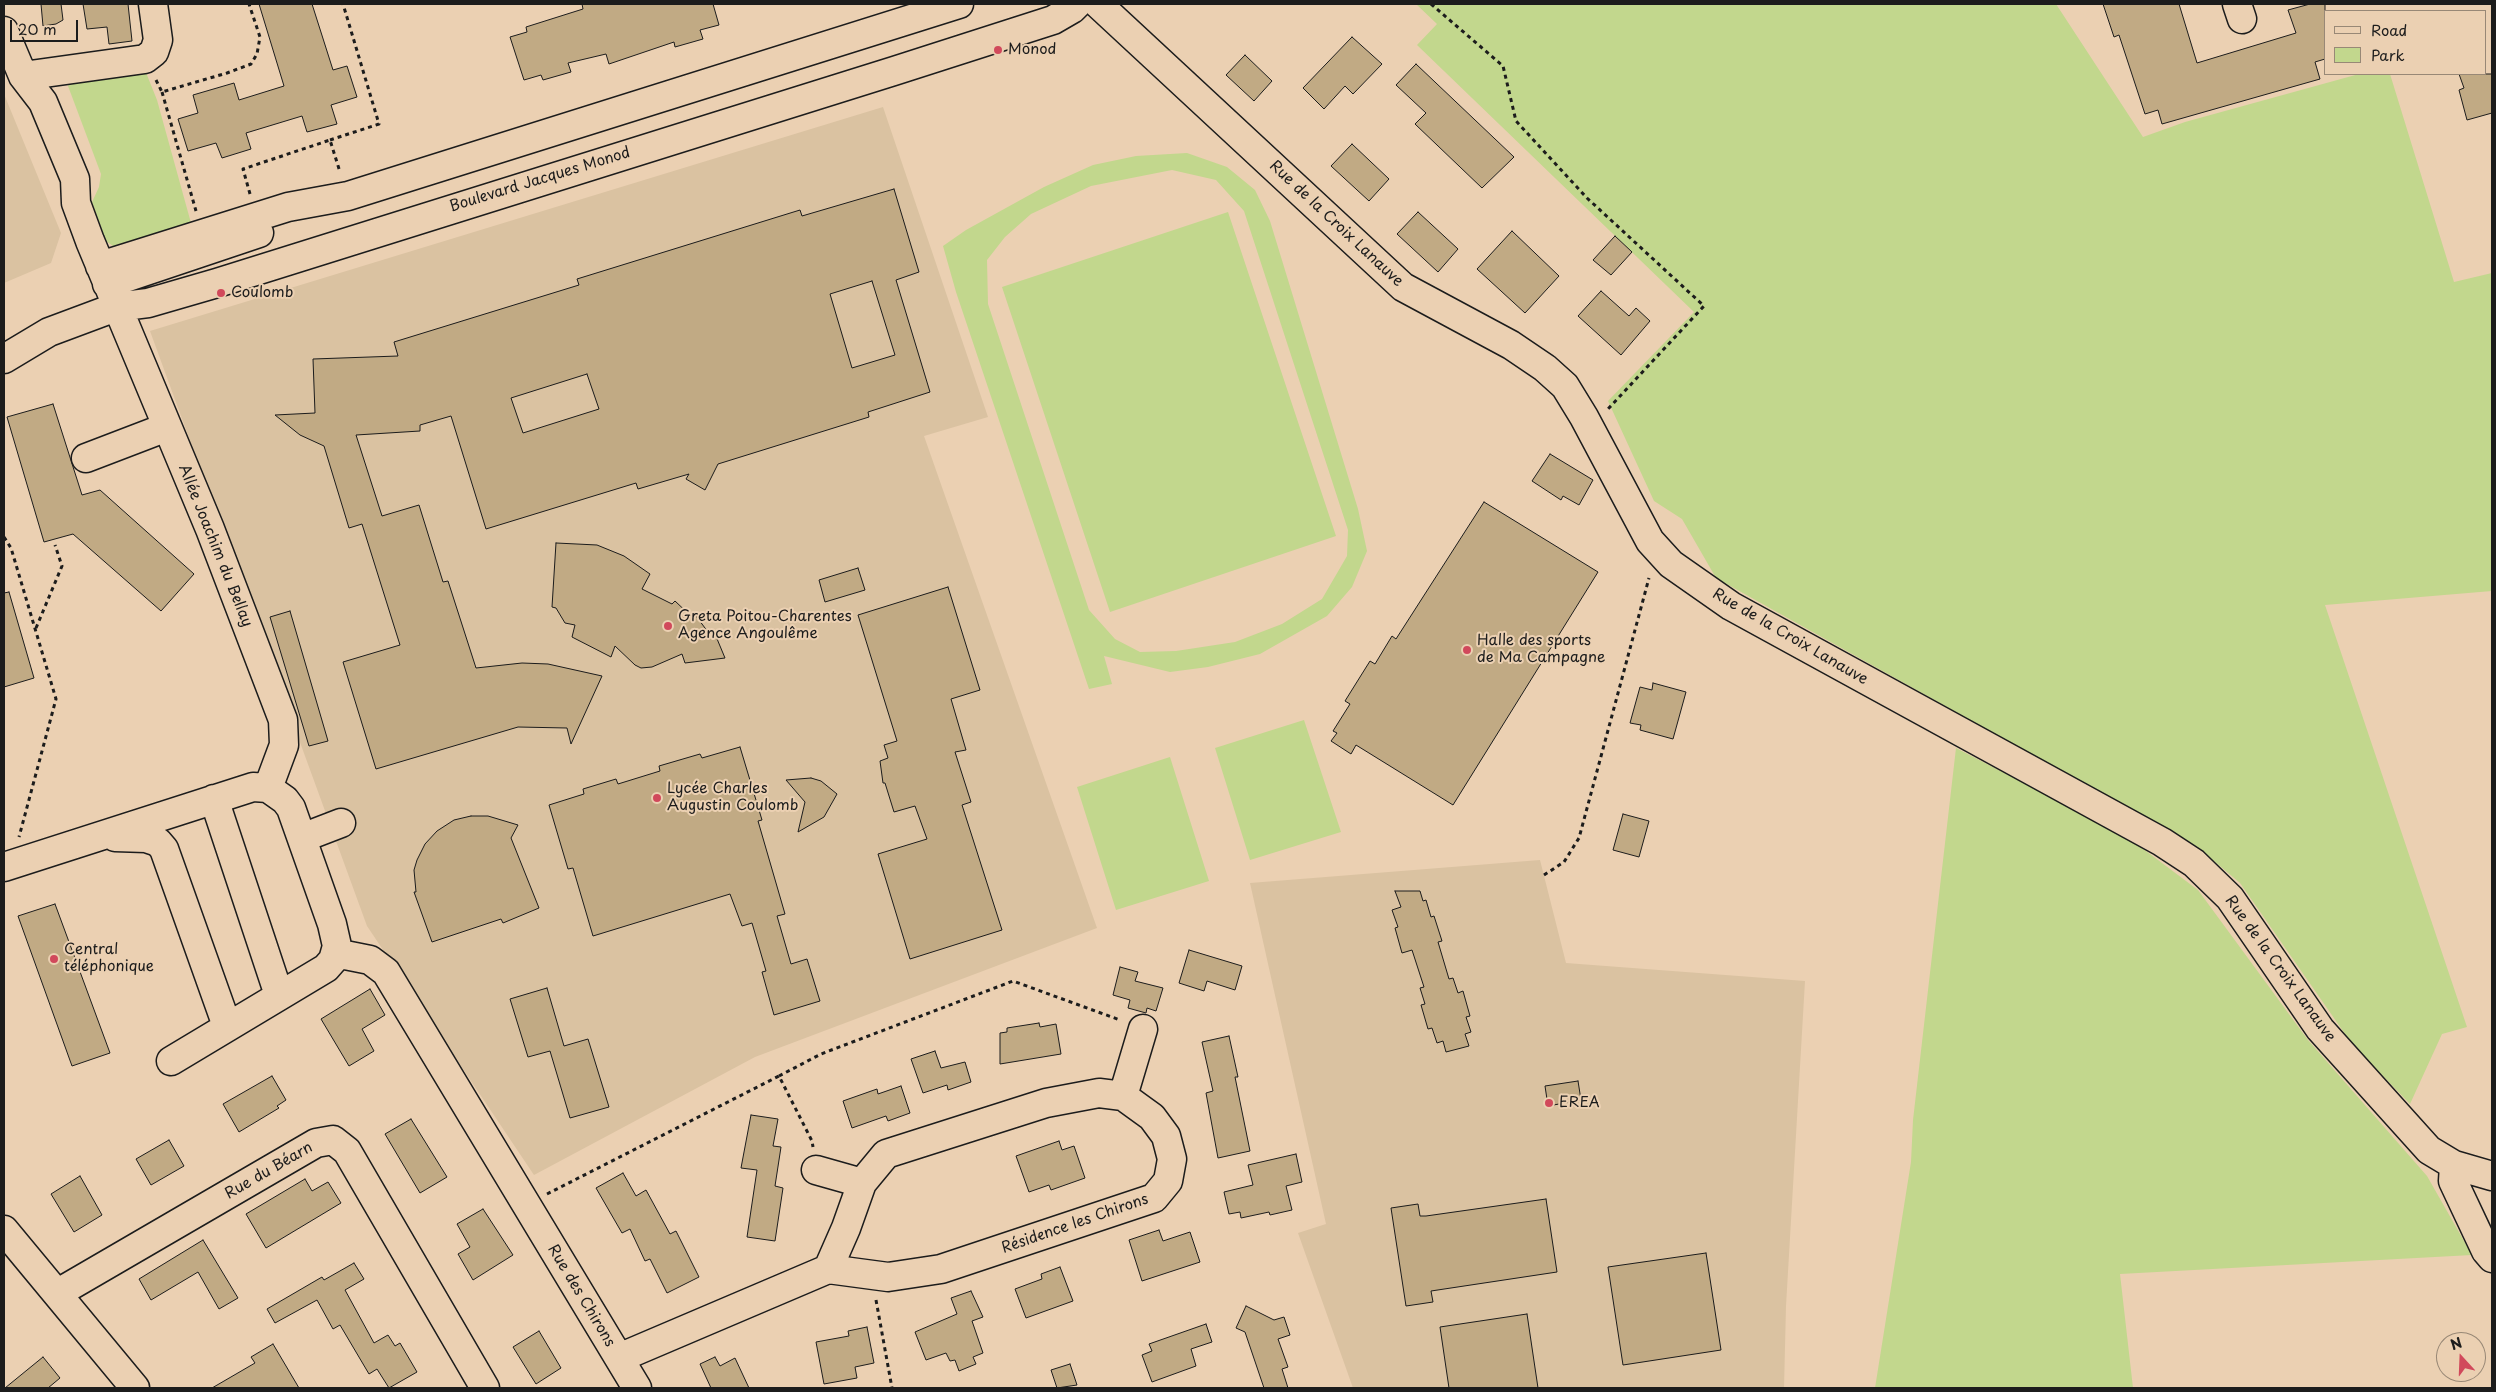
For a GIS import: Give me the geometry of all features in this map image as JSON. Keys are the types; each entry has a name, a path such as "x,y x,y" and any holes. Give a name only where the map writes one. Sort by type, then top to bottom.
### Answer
{"street":[{"path":"14,66 145,59 154,52 158,40 153,4"},
{"path":"108,286 202,232 288,206 348,196 959,4"},
{"name":"Boulevard Jacques Monod","path":"108,286 148,303 1053,20 1077,4"},
{"name":"Rue de la Croix Lanauve","path":"1098,4 1403,287 1511,345 1545,368 1565,386 1590,428 1638,521 1657,548 1672,564 1731,606 2162,842 2194,863 2230,898 2320,1029 2429,1150 2454,1165 2492,1176"},
{"path":"880,29 894,71"},
{"name":"Allée Joachim du Bellay","path":"4,32 14,66 43,102 75,179 78,210 210,529 283,720 284,745 268,788"},
{"path":"436,168 449,208"},
{"name":"Boulevard Jacques Monod","path":"4,359 50,332 108,286 247,238 348,196"},
{"path":"86,458 167,427"},
{"path":"8,866 253,787 268,788 291,808 332,924 337,946 333,960 326,968 171,1061"},
{"path":"214,799 280,995"},
{"path":"302,838 341,823"},
{"path":"94,838 146,838 158,842 164,849 227,1026"},
{"name":"Rue des Chirons","path":"335,953 370,960 386,972 637,1388"},
{"path":"619,1358 828,1269 846,1228 862,1183 886,1154 1046,1103 1099,1094 1123,1096 1143,1029"},
{"name":"Résidence les Chirons","path":"828,1269 888,1277 941,1269 1154,1198 1168,1181 1172,1159 1166,1136 1152,1117 1123,1096"},
{"name":"Rue du Béarn","path":"58,1294 316,1143 332,1140 347,1151 485,1388"},
{"path":"2454,1165 2454,1180 2486,1251 2492,1258"},
{"path":"816,1170 862,1183"},
{"path":"4,1230 134,1388"}],"path":[{"path":"162,92 251,64 257,54 260,37 249,4"},
{"path":"257,216 243,169 379,124 343,4"},
{"path":"1431,4 1503,66 1516,121 1587,198 1704,306 1590,428"},
{"path":"145,59 162,92 202,232"},
{"path":"330,140 348,196"},
{"path":"4,536 11,548 56,698 8,866"},
{"path":"35,628 62,566 55,545"},
{"path":"1544,875 1564,862 1579,838 1657,548"},
{"path":"525,1205 821,1054 1013,981 1143,1029"},
{"path":"779,1076 812,1141 816,1170"},
{"path":"871,1275 892,1388"}],"shaded area":[{"path":"4,94 61,233 51,263 4,283"},
{"path":"883,107 988,417 924,436 1097,928 755,1057 534,1175 367,926 150,331"},
{"name":"EREA","path":"1540,860 1566,963 1805,981 1786,1306 1784,1388 1353,1388 1298,1233 1326,1224 1250,883"}],"green space":[{"path":"1416,4 2056,4 2143,137 2185,122 2355,75 2390,75 2454,282 2492,273 2492,591 2325,605 2467,1027 2442,1034 2410,1104 2352,1044 2240,883 2196,846 1716,578 1682,519 1654,501 1608,401 1694,312 1417,45 1437,24"},
{"path":"145,70 157,100 191,223 113,246 106,241 92,202 99,187 101,174 68,86 70,82"},
{"path":"1187,153 1227,167 1255,190 1270,221 1358,509 1367,551 1352,587 1327,616 1260,654 1208,667 1170,672 1104,656 1112,684 1089,689 956,292 943,246 966,230 1044,187 1093,165 1136,156","holes":["1172,170 1216,180 1244,211 1348,530 1347,556 1322,599 1282,624 1235,642 1176,651 1140,652 1115,639 1089,610 988,304 987,260 1005,237 1031,214 1091,186"]},
{"path":"1228,212 1336,536 1110,612 1002,287"},
{"path":"1304,720 1341,832 1250,860 1215,748"},
{"path":"1956,748 2126,836 2198,890 2308,1040 2427,1176 2472,1255 2120,1274 2133,1388 1875,1388 1911,1162 1913,1120"},
{"path":"1170,757 1209,881 1116,910 1077,787"}],"building":[{"path":"41,4 61,4 63,20 56,24 43,26"},
{"path":"83,4 128,4 132,41 109,44 107,27 87,29"},
{"path":"259,4 312,4 333,70 347,66 357,97 331,105 337,124 307,132 302,116 246,133 251,149 222,158 216,143 188,151 178,119 198,113 193,95 234,83 239,100 284,86"},
{"path":"582,4 713,4 719,25 700,30 703,39 675,47 674,42 609,64 606,54 568,63 571,72 543,80 541,75 524,80 510,37 527,32 526,27 583,9"},
{"path":"2103,4 2179,4 2197,63 2296,33 2288,10 2310,4 2325,4 2324,59 2315,62 2320,79 2162,124 2158,110 2145,114 2119,35 2114,37"},
{"path":"1352,37 1382,64 1353,94 1345,86 1324,109 1303,88"},
{"path":"1245,55 1272,81 1254,101 1226,75"},
{"path":"1416,64 1514,157 1482,188 1415,124 1426,113 1396,85"},
{"path":"2492,74 2492,113 2467,120 2459,90 2464,88 2459,75"},
{"path":"1352,144 1389,179 1369,201 1331,166"},
{"path":"894,189 919,272 896,280 930,392 868,412 869,417 718,464 705,490 686,479 689,474 638,489 636,483 486,529 451,416 420,425 420,431 356,435 382,516 419,505 443,582 448,581 476,668 522,663 548,664 602,676 571,744 567,728 518,727 376,769 343,662 400,645 362,524 349,528 324,446 300,435 275,415 315,413 313,359 398,356 394,342 579,285 577,279 800,210 802,216","holes":["872,281 895,355 852,368 830,294","587,374 599,409 523,433 511,398"]},
{"path":"1418,212 1458,249 1438,272 1397,234"},
{"path":"1512,231 1559,276 1525,313 1477,269"},
{"path":"1615,236 1632,252 1611,275 1593,260"},
{"path":"1601,291 1629,316 1636,308 1650,321 1621,355 1578,316"},
{"path":"53,404 82,495 100,490 194,574 161,611 73,534 44,542 7,417"},
{"path":"1550,454 1593,480 1579,505 1563,496 1561,500 1532,481"},
{"name":"Halle des sports de Ma Campagne","path":"1484,502 1598,572 1453,805 1356,745 1351,754 1331,741 1337,733 1333,731 1350,704 1345,701 1370,661 1375,664 1392,636 1396,639"},
{"path":"556,543 597,545 624,556 650,574 642,589 672,604 675,601 693,618 696,616 711,636 715,634 725,658 685,663 682,654 652,667 641,668 635,665 615,646 611,657 572,637 575,625 565,623 556,608 552,607"},
{"path":"858,568 865,590 825,602 819,580"},
{"path":"948,587 980,690 951,699 966,750 955,752 971,802 962,805 1002,930 910,959 878,854 927,839 915,806 894,812 885,783 883,783 880,761 888,758 884,745 897,741 858,615"},
{"path":"9,592 34,678 4,687 4,593"},
{"path":"290,611 328,741 309,746 270,617"},
{"path":"1653,683 1686,692 1673,739 1640,730 1641,725 1630,723 1640,687 1652,690"},
{"path":"740,747 762,820 758,821 785,914 777,916 791,964 807,959 820,1001 774,1015 762,972 766,971 752,923 742,926 730,894 593,936 573,868 568,869 549,805 584,794 583,789 616,779 618,784 660,771 659,766 700,754 702,758"},
{"path":"811,778 821,781 837,794 824,817 798,832 805,802 786,780"},
{"path":"1623,814 1649,821 1639,857 1613,850"},
{"path":"471,816 488,816 518,825 511,838 539,908 503,923 501,919 432,942 414,892 416,892 414,870 417,860 425,844 437,831 454,820"},
{"path":"1395,891 1420,891 1423,901 1426,900 1431,917 1434,916 1442,941 1438,942 1449,979 1453,978 1458,993 1463,991 1470,1016 1466,1017 1471,1032 1465,1034 1469,1046 1446,1052 1443,1041 1437,1043 1432,1028 1428,1029 1421,1005 1425,1004 1420,988 1424,987 1412,950 1402,953 1395,928 1398,927 1392,910 1401,907"},
{"name":"Central téléphonique","path":"55,904 110,1053 72,1066 18,916"},
{"path":"1189,950 1242,966 1235,990 1207,981 1204,991 1179,983"},
{"path":"1120,967 1138,972 1135,981 1163,988 1156,1011 1147,1008 1146,1013 1128,1008 1130,1000 1113,995"},
{"path":"547,988 564,1046 588,1039 609,1107 570,1118 550,1051 528,1057 510,999"},
{"path":"370,989 385,1015 362,1029 374,1051 349,1066 321,1019"},
{"path":"1039,1023 1040,1027 1056,1024 1061,1054 1000,1064 1000,1033 1007,1032 1007,1028"},
{"path":"1229,1036 1250,1151 1218,1158 1206,1093 1213,1091 1202,1042"},
{"path":"935,1051 941,1068 965,1062 971,1082 948,1090 947,1085 923,1093 911,1059"},
{"path":"272,1076 286,1100 277,1106 279,1108 239,1132 223,1104"},
{"path":"1578,1081 1581,1100 1548,1106 1545,1086"},
{"path":"901,1086 910,1113 888,1121 886,1116 852,1128 843,1101 877,1089 878,1094"},
{"path":"751,1115 778,1119 773,1146 781,1147 775,1186 783,1188 775,1241 747,1237 757,1170 741,1168"},
{"path":"411,1119 447,1177 420,1193 385,1134"},
{"path":"169,1140 184,1166 151,1185 136,1159"},
{"path":"1059,1141 1062,1150 1074,1146 1085,1178 1051,1190 1049,1185 1029,1192 1016,1156"},
{"path":"1296,1154 1302,1182 1286,1186 1292,1210 1270,1215 1269,1212 1241,1218 1240,1212 1229,1214 1224,1192 1253,1185 1248,1165"},
{"path":"623,1173 636,1196 646,1190 670,1234 676,1231 699,1277 667,1293 650,1259 645,1261 630,1229 622,1233 596,1188"},
{"path":"80,1176 102,1215 74,1232 51,1194"},
{"path":"305,1179 312,1191 328,1182 341,1203 266,1248 246,1214"},
{"path":"1546,1199 1557,1272 1431,1291 1433,1302 1406,1306 1391,1208 1418,1204 1420,1216 1426,1216"},
{"path":"483,1209 513,1255 473,1280 458,1254 470,1247 457,1224"},
{"path":"1159,1230 1163,1241 1190,1232 1200,1262 1142,1281 1129,1240"},
{"path":"203,1240 238,1298 219,1309 198,1272 151,1300 139,1279"},
{"path":"1706,1253 1721,1350 1623,1365 1608,1267"},
{"path":"354,1263 364,1279 345,1290 374,1343 388,1335 395,1346 400,1343 417,1372 389,1388 377,1369 369,1374 340,1325 333,1329 317,1300 275,1323 267,1309 322,1277 324,1280"},
{"path":"1060,1267 1073,1301 1026,1318 1015,1289 1042,1279 1041,1274"},
{"path":"971,1291 983,1317 972,1321 983,1353 973,1357 976,1364 959,1371 955,1360 950,1361 946,1353 926,1360 915,1332 957,1314 951,1298"},
{"path":"1246,1306 1274,1320 1284,1317 1290,1335 1278,1339 1288,1367 1282,1369 1288,1388 1264,1388 1245,1332 1236,1328"},
{"path":"1527,1314 1538,1388 1449,1388 1440,1327"},
{"path":"1206,1324 1212,1342 1191,1349 1196,1366 1152,1382 1142,1355 1152,1351 1149,1344"},
{"path":"867,1327 874,1363 855,1367 857,1378 824,1384 816,1342 849,1336 848,1331"},
{"path":"539,1331 561,1368 536,1384 513,1347"},
{"path":"273,1344 299,1388 212,1388 255,1363 251,1357"},
{"path":"43,1357 60,1378 48,1388 5,1388"},
{"path":"715,1357 720,1366 735,1358 749,1388 711,1388 700,1364"},
{"path":"1070,1364 1077,1385 1057,1388 1051,1370"}],"place":[{"name":"Monod","path":"998,50"},
{"name":"Coulomb","path":"221,293"},
{"name":"Greta Poitou-Charentes Agence Angoulême","path":"668,626"},
{"name":"Halle des sports de Ma Campagne","path":"1467,650"},
{"name":"Lycée Charles Augustin Coulomb","path":"657,798"},
{"name":"Central téléphonique","path":"54,959"},
{"name":"EREA","path":"1549,1103"}]}
